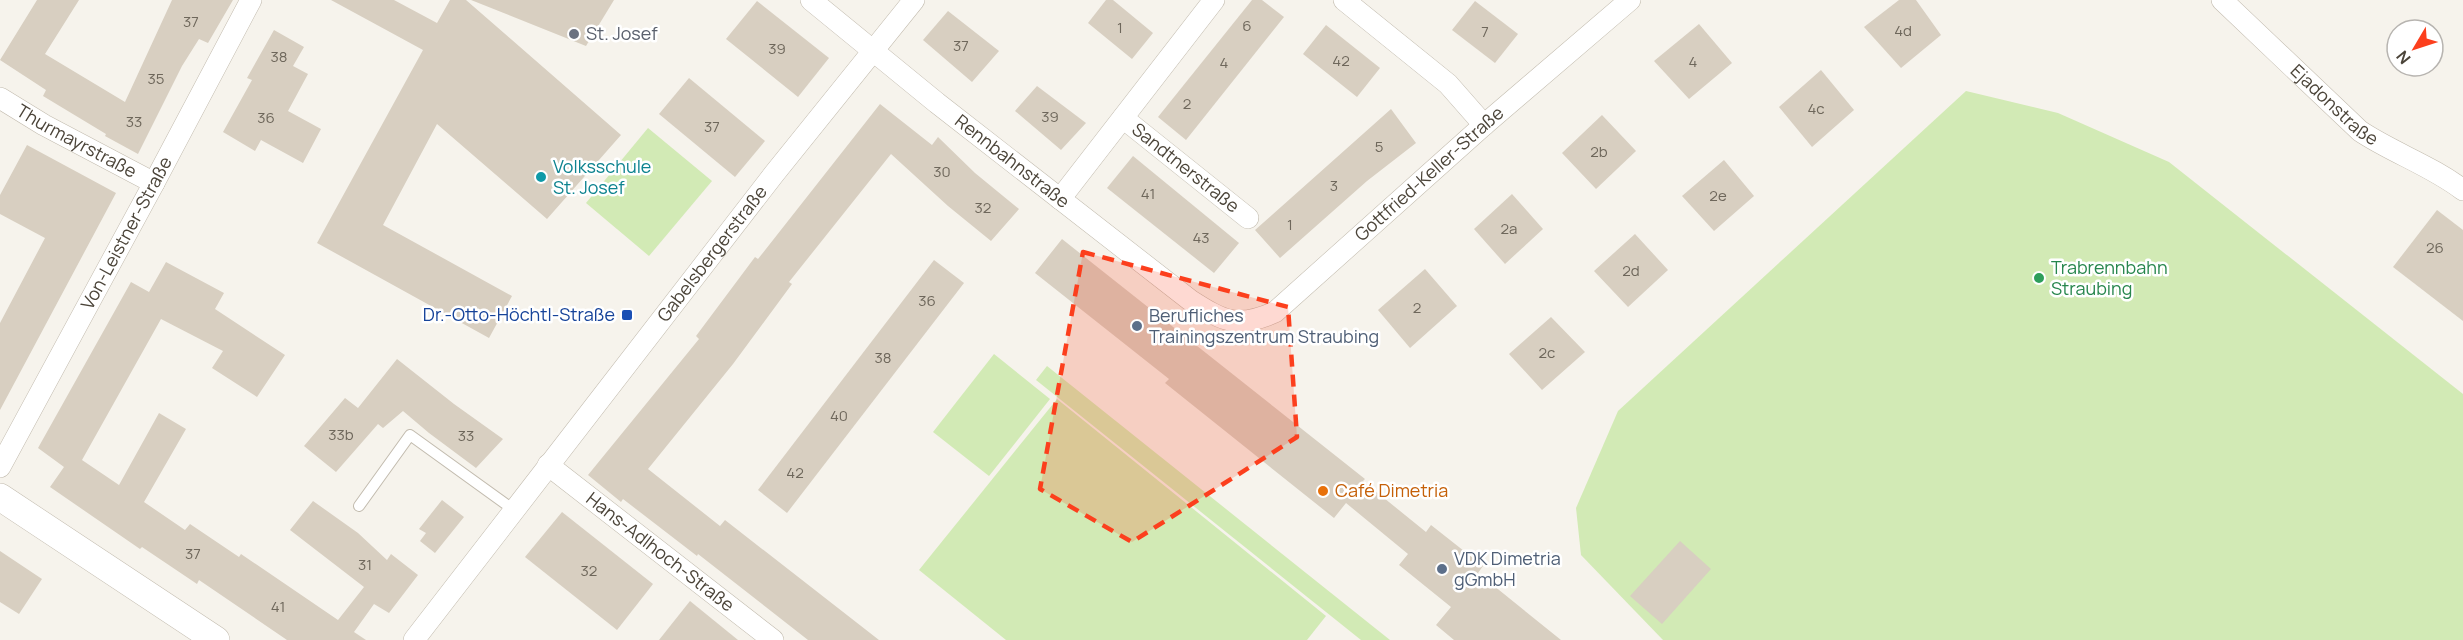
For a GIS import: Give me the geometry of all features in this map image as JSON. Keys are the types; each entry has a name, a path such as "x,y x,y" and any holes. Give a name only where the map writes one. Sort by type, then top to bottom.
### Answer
{"street":[{"name":"Von-Leistner-Straße","path":"0,467 251,0"},
{"name":"Rennbahnstraße","path":"811,0 1060,200 1190,300 1218,318"},
{"name":"Gabelsbergerstraße","path":"414,640 774,174 914,0"},
{"name":"Sandtnerstraße","path":"1060,200 1214,0"},
{"path":"1344,0 1448,84 1484,125"},
{"name":"Gottfried-Keller-Straße","path":"1218,318 1236,322 1259,319 1275,312 1484,125 1630,0"},
{"name":"Ejadonstraße","path":"2222,0 2360,131 2383,146 2445,177 2463,190"},
{"name":"Thurmayrstraße","path":"0,98 154,183"},
{"name":"Sandtnerstraße","path":"1123,118 1248,218"},
{"name":"Hans-Adlhoch-Straße","path":"548,465 773,640"},
{"path":"0,497 216,640"}],"lane":[{"path":"359,506 410,435 514,510"}],"highlighted area":[{"path":"1083,252 1288,307 1297,437 1132,542 1040,489"}],"green space":[{"name":"Trabrennbahn Straubing","path":"1966,91 2058,113 2169,162 2463,394 2463,640 1663,640 1581,555 1576,508 1618,411"},
{"path":"648,128 712,181 649,256 586,203"},
{"path":"994,354 1050,399 989,476 933,432"},
{"path":"1047,366 1390,640 1361,640 1036,380"},
{"path":"1057,399 1326,616 1307,640 1006,640 919,570"}],"building":[{"path":"37,0 79,0 45,54 125,102 172,0 233,0 208,43 199,39 182,66 138,154 105,136 106,134 43,96 46,90 0,60"},
{"name":"Volksschule St. Josef","path":"331,0 394,0 437,23 450,0 466,0 621,135 547,219 437,124 383,225 512,296 489,338 317,243 423,50"},
{"name":"St. Josef","path":"471,0 614,0 586,46"},
{"path":"1106,0 1113,0 1153,33 1132,59 1088,23"},
{"path":"1252,0 1262,0 1284,17 1186,140 1158,117"},
{"path":"1899,0 1916,0 1941,35 1901,68 1864,27"},
{"path":"757,1 829,58 798,97 726,39"},
{"path":"1475,1 1518,34 1495,63 1452,30"},
{"path":"948,11 999,51 972,82 923,40"},
{"path":"1699,24 1732,63 1689,99 1654,61"},
{"path":"1326,25 1380,68 1357,97 1303,54"},
{"path":"274,30 304,47 293,66 308,74 288,111 321,129 303,163 261,140 255,151 223,132 252,80 247,78"},
{"path":"1821,70 1854,110 1812,147 1779,107"},
{"path":"689,78 765,141 735,177 659,114"},
{"path":"1037,86 1086,123 1061,150 1015,111"},
{"path":"880,104 932,145 938,137 975,173 1019,209 991,241 948,206 891,154 789,282 792,284 733,364 648,469 720,526 725,520 879,640 808,640 698,554 697,556 623,499 621,502 588,475 699,339 696,336 755,257 758,259"},
{"path":"1391,109 1416,143 1367,181 1280,258 1255,230"},
{"path":"1602,115 1636,151 1596,189 1562,153"},
{"path":"27,145 116,193 0,410 0,323 45,238 0,214 0,195"},
{"path":"1133,156 1239,243 1214,273 1107,188"},
{"path":"1724,160 1754,196 1714,231 1682,196"},
{"path":"1512,194 1543,229 1505,264 1474,229"},
{"path":"2437,210 2463,230 2463,321 2393,267"},
{"path":"1635,234 1668,270 1628,307 1594,271"},
{"name":"Berufliches Trainingszentrum Straubing","path":"1062,239 1365,479 1363,481 1426,532 1431,525 1483,566 1478,573 1561,640 1454,640 1436,625 1451,607 1399,565 1408,554 1346,503 1334,518 1165,383 1169,379 1035,273"},
{"path":"934,260 964,283 787,513 758,490"},
{"path":"166,262 224,293 215,309 285,355 257,397 212,368 223,351 161,319 82,460 119,485 159,413 186,429 144,502 185,530 190,524 239,557 241,554 338,620 364,587 290,530 313,501 358,533 387,560 391,554 418,575 389,613 374,604 354,632 366,640 287,640 199,580 197,584 142,547 140,549 50,487 64,467 38,448 131,282 149,292"},
{"path":"1425,269 1457,306 1410,348 1378,310"},
{"path":"1551,317 1585,352 1542,390 1509,354"},
{"path":"397,359 503,439 476,468 403,411 383,428 378,424 336,472 304,446 345,398 358,408"},
{"path":"442,500 464,517 435,553 420,541 426,533 419,529"},
{"path":"562,512 653,584 617,630 525,557"},
{"path":"1680,541 1711,569 1662,624 1630,596"},
{"path":"0,551 42,579 19,614 0,602"},
{"path":"690,601 738,640 659,640"}],"place":[{"name":"St. Josef","path":"574,34"},
{"name":"Volksschule St. Josef","path":"541,177"},
{"name":"Trabrennbahn Straubing","path":"2039,278"},
{"name":"Dr.-Otto-Höchtl-Straße","path":"627,315"},
{"name":"Berufliches Trainingszentrum Straubing","path":"1137,326"},
{"name":"Café Dimetria","path":"1323,491"},
{"name":"VDK Dimetria gGmbH","path":"1442,569"}]}
